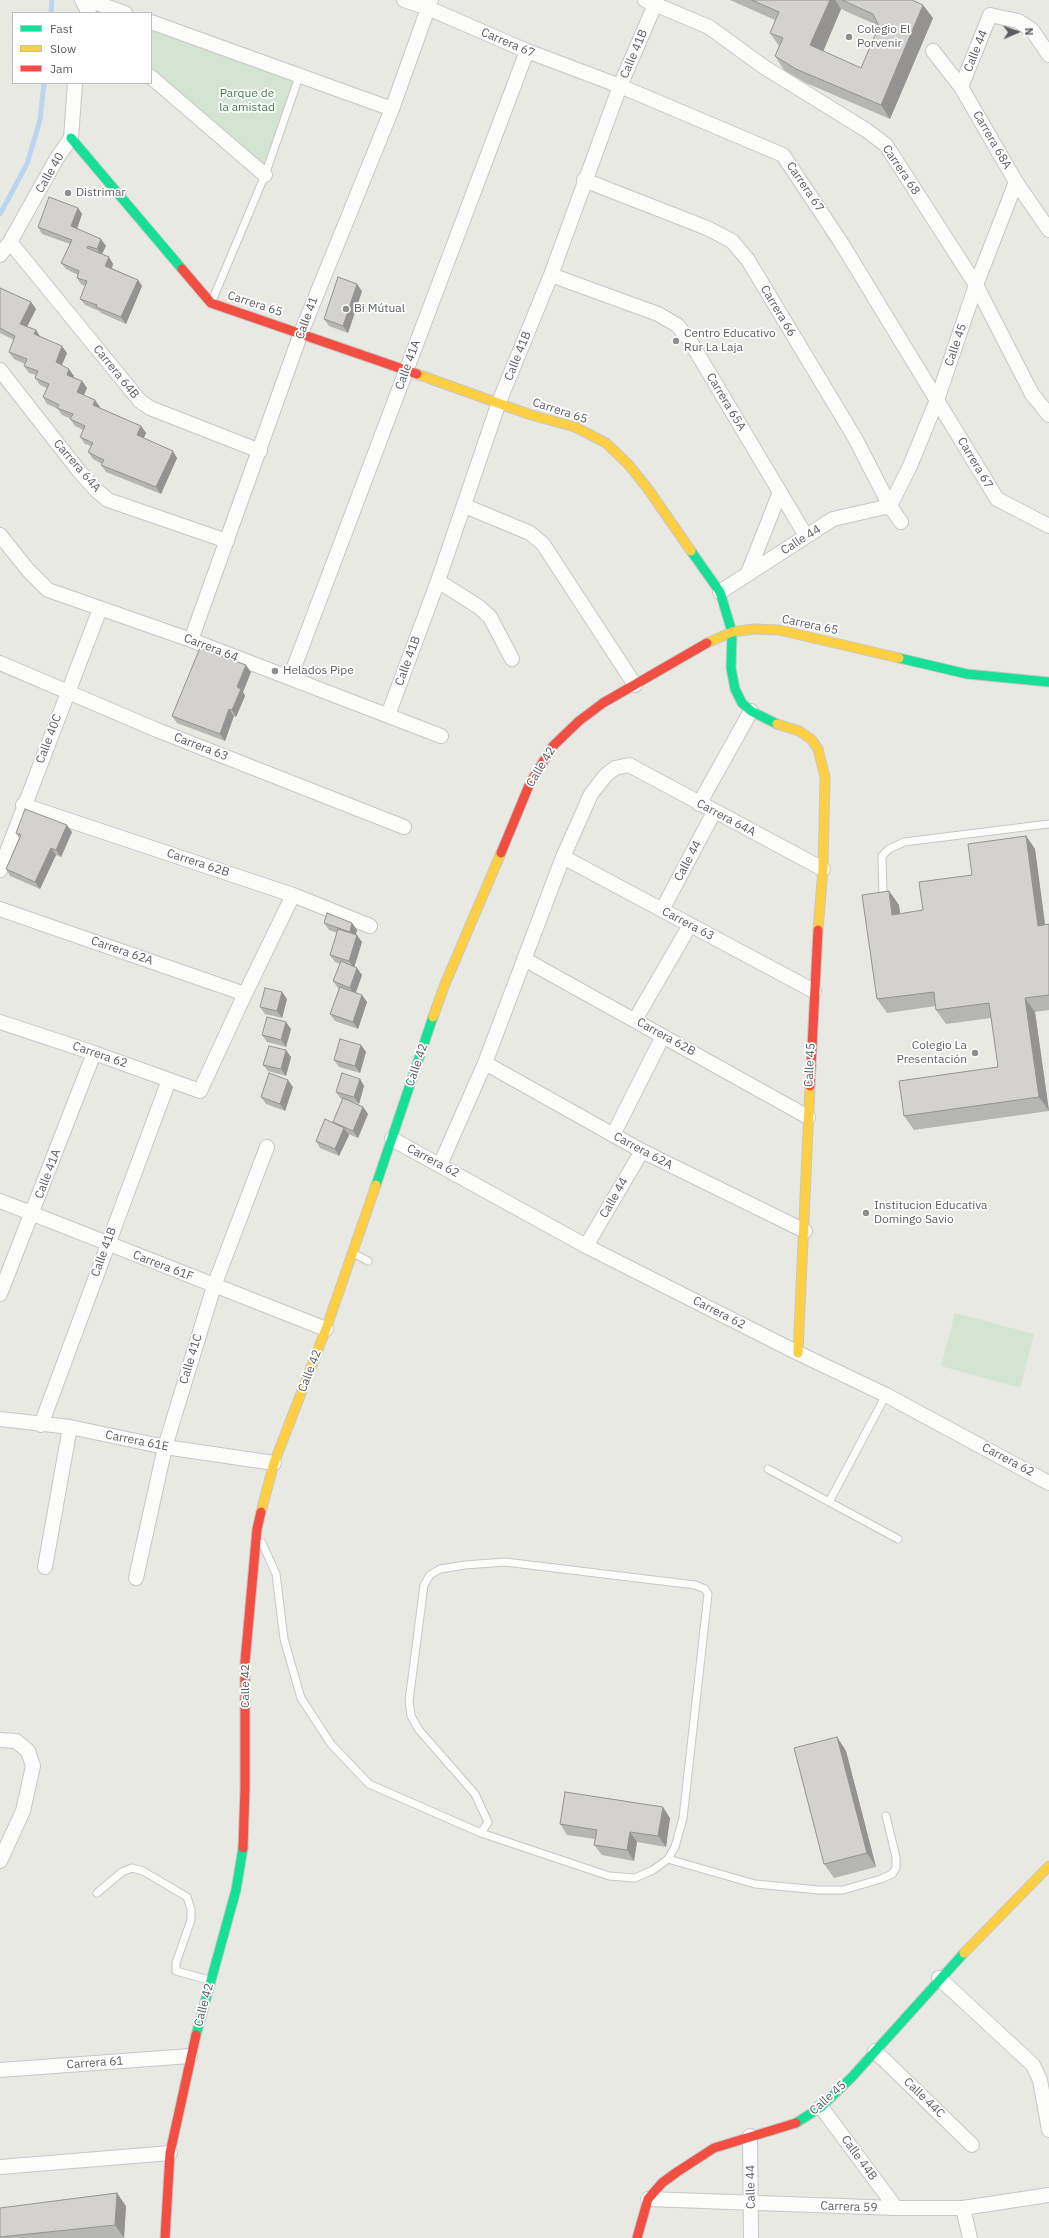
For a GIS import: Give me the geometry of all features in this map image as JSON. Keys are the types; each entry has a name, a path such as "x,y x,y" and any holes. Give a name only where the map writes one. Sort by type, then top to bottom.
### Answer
{"street":[{"path":"80,12 82,0"},
{"path":"82,0 88,12"},
{"path":"88,0 123,12"},
{"name":"Carrera 67","path":"404,0 430,4 527,51 620,86 783,155 842,244 997,499 1049,526"},
{"name":"Calle 41B","path":"388,715 465,506 500,402 551,275 584,180 652,1"},
{"name":"Carrera 68","path":"652,1 709,27 764,67 886,144 976,285 1032,394 1049,415"},
{"name":"Calle 41","path":"191,640 260,451 301,333 392,109 430,4"},
{"name":"Calle 44","path":"961,87 990,15 1018,21 1032,30 1049,55"},
{"path":"152,22 300,74 392,109"},
{"name":"Calle 41A","path":"290,678 527,51"},
{"name":"Carrera 68A","path":"933,51 961,87 1016,182 1049,230"},
{"path":"152,77 266,174"},
{"name":"Calle 40","path":"0,255 10,242 71,138 75,84"},
{"name":"Carrera 65","path":"71,138 211,303 500,402 531,415 575,427 606,443 628,464 648,489 720,592 732,632 754,629 779,630 967,674 1049,682"},
{"name":"Carrera 66","path":"584,180 707,228 732,241 748,260 855,438 890,506 901,522"},
{"name":"Calle 45","path":"890,506 910,466 937,400 976,285 1016,182"},
{"name":"Carrera 64B","path":"10,242 140,401 150,408 260,451"},
{"name":"Carrera 65A","path":"551,275 658,314 677,326 690,341 806,536"},
{"name":"Carrera 64A","path":"0,370 79,471 96,490 108,500 227,541"},
{"path":"748,573 780,492"},
{"path":"465,506 530,533 543,544 635,685"},
{"name":"Calle 44","path":"720,592 833,519 890,506"},
{"name":"Carrera 64","path":"0,535 28,570 48,590 191,640 441,736"},
{"path":"438,581 479,607 490,617 512,659"},
{"name":"Calle 40C","path":"0,870 67,691 100,609"},
{"path":"699,804 751,711 742,703 735,690 731,668 732,632"},
{"name":"Calle 42","path":"165,2238 170,2152 190,2056 236,1890 243,1846 245,1788 245,1662 257,1529 274,1463 326,1329 445,984 530,783 553,746 579,721 603,703 702,645 732,632"},
{"name":"Carrera 63","path":"0,663 157,730 404,827"},
{"name":"Calle 45","path":"751,711 781,726 799,731 812,739 818,749 825,778 824,869 814,991 808,1117 805,1231 798,1353"},
{"name":"Carrera 64A","path":"563,857 591,794 606,775 615,768 628,765 714,812 824,869"},
{"name":"Carrera 62B","path":"24,806 293,895 370,926"},
{"name":"Calle 44","path":"662,910 714,812"},
{"path":"440,1165 485,1063 563,857"},
{"name":"Carrera 63","path":"563,857 814,991"},
{"path":"245,994 293,895"},
{"name":"Carrera 62A","path":"0,909 245,994"},
{"path":"635,1020 690,925"},
{"name":"Carrera 62B","path":"524,959 808,1117"},
{"name":"Carrera 62","path":"0,1022 94,1053 200,1091 245,994"},
{"path":"613,1135 663,1036"},
{"name":"Calle 41A","path":"0,1294 33,1213 94,1053"},
{"name":"Carrera 62A","path":"485,1063 642,1151 805,1231"},
{"name":"Calle 41B","path":"41,1425 169,1080"},
{"name":"Carrera 62","path":"392,1139 586,1246 798,1353 886,1395 1049,1483"},
{"name":"Calle 41C","path":"136,1578 164,1447 214,1286 267,1147"},
{"name":"Calle 44","path":"586,1246 642,1151"},
{"name":"Carrera 61F","path":"0,1201 326,1329"},
{"name":"Carrera 61E","path":"0,1419 41,1425 70,1427 164,1447 274,1463"},
{"path":"45,1567 70,1427"},
{"path":"0,1740 16,1741 28,1751 34,1766 23,1811 0,1861"},
{"name":"Calle 45","path":"648,2199 672,2176 714,2148 750,2136 795,2124 821,2107 875,2051 939,1978 1049,1866"},
{"path":"939,1978 1033,2066 1040,2080 1049,2130"},
{"name":"Calle 44C","path":"875,2051 972,2145"},
{"name":"Carrera 61","path":"0,2070 190,2056"},
{"name":"Calle 44B","path":"821,2107 896,2208"},
{"name":"Calle 44","path":"750,2136 752,2238"},
{"path":"0,2167 170,2152"},
{"name":"Carrera 59","path":"648,2199 752,2204 896,2208 963,2208 1049,2195"},
{"path":"637,2238 648,2199"},
{"path":"963,2208 970,2238"}],"lane":[{"path":"211,303 266,174 300,74"},
{"path":"883,897 882,856 889,848 904,842 1049,824"},
{"path":"352,1252 368,1262"},
{"path":"829,1502 886,1395"},
{"path":"768,1469 898,1539"},
{"path":"257,1529 267,1556 276,1574 284,1638 301,1698 331,1744 369,1784 480,1834 609,1876 635,1878 653,1870 668,1859 675,1847 683,1818 708,1594 705,1589 695,1585 505,1562 440,1569 430,1575 424,1585 409,1701 411,1716 419,1730 475,1794 488,1822 480,1834"},
{"path":"668,1859 755,1884 819,1890 843,1890 881,1879 892,1874 896,1868 896,1857 886,1816"},
{"path":"97,1893 122,1872 132,1868 143,1871 187,1897 191,1909 191,1920 176,1963 176,1971 211,1980"}],"green space":[{"name":"Parque de la amistad","path":"152,29 300,74 265,175 152,70"},
{"path":"955,1313 1034,1334 1020,1388 941,1366"}],"building":[{"path":"752,0 830,0 810,45 861,68 879,26 873,14 842,0 912,0 923,5 881,105 796,69 775,56 783,38 770,33 779,12"},
{"path":"49,197 78,208 71,226 101,239 97,249 88,246 87,248 109,257 105,266 138,280 121,317 96,307 97,305 80,299 87,281 77,278 79,271 61,263 72,240 38,227"},
{"path":"338,277 357,284 343,326 324,319"},
{"path":"0,288 31,302 20,324 36,330 34,334 62,346 56,362 69,369 67,375 82,381 77,392 95,400 93,405 141,426 137,435 173,451 156,487 101,465 104,460 88,452 93,443 80,437 85,426 70,419 73,414 57,408 59,405 43,397 49,384 35,378 38,371 24,366 27,359 9,352 15,336 0,328"},
{"path":"200,648 246,665 237,687 241,689 232,710 229,709 220,734 172,716"},
{"path":"25,809 67,825 56,850 51,848 35,882 6,869 21,835 16,833"},
{"path":"1026,836 1038,926 1049,924 1049,995 1025,998 1039,1097 904,1116 899,1081 998,1067 989,1003 936,1010 934,992 877,999 862,895 889,891 892,915 923,910 919,882 972,875 968,844"},
{"path":"327,913 352,923 350,932 324,923"},
{"path":"338,929 357,935 349,961 330,955"},
{"path":"341,961 357,968 350,988 333,981"},
{"path":"340,987 362,995 353,1022 330,1014"},
{"path":"265,988 282,992 277,1011 260,1007"},
{"path":"267,1017 286,1022 281,1040 262,1035"},
{"path":"340,1039 361,1045 355,1066 334,1060"},
{"path":"269,1046 286,1050 281,1069 263,1065"},
{"path":"269,1073 288,1080 280,1104 261,1097"},
{"path":"342,1073 360,1079 354,1097 336,1092"},
{"path":"343,1098 363,1107 353,1131 333,1122"},
{"path":"325,1119 344,1128 335,1149 316,1141"},
{"path":"837,1737 867,1853 824,1864 794,1748"},
{"path":"565,1792 663,1807 658,1836 630,1832 627,1850 594,1845 597,1830 560,1824"},
{"path":"117,2193 115,2225 0,2237 0,2208"}],"waterway":[{"path":"51,12 52,0"},
{"path":"0,214 27,164 40,120 44,84"}],"traffic: fast":[{"path":"71,138 182,269"},
{"path":"691,551 720,592 732,632 731,668 735,689 742,703 751,711 777,724"},
{"path":"899,658 967,674 1049,682"},
{"path":"376,1185 433,1017"},
{"path":"196,2035 236,1890 243,1848"},
{"path":"796,2123 821,2107 852,2077 964,1953"}],"traffic: slow":[{"path":"417,374 531,415 575,427 606,443 628,464 648,489 691,551"},
{"path":"707,643 732,632 754,629 779,630 899,658"},
{"path":"777,724 799,731 811,739 818,749 825,777 823,869 818,930"},
{"path":"433,1017 445,984 501,853"},
{"path":"798,1353 810,1086"},
{"path":"261,1512 274,1463 326,1329 376,1185"},
{"path":"964,1953 1049,1866"}],"traffic: jam":[{"path":"182,269 211,303 417,374"},
{"path":"501,853 530,783 553,746 579,721 603,703 707,643"},
{"path":"810,1086 818,930"},
{"path":"243,1848 245,1788 245,1662 257,1529 261,1512"},
{"path":"165,2238 170,2153 196,2035"},
{"path":"637,2238 648,2199 662,2183 677,2172 714,2148 796,2123"}],"place":[{"name":"Colegio El Porvenir","path":"849,37"},
{"name":"Distrimar","path":"68,193"},
{"name":"Bi Mútual","path":"346,309"},
{"name":"Centro Educativo Rur La Laja","path":"676,341"},
{"name":"Helados Pipe","path":"275,671"},
{"name":"Colegio La Presentación","path":"975,1053"},
{"name":"Institucion Educativa Domingo Savio","path":"866,1213"}]}
